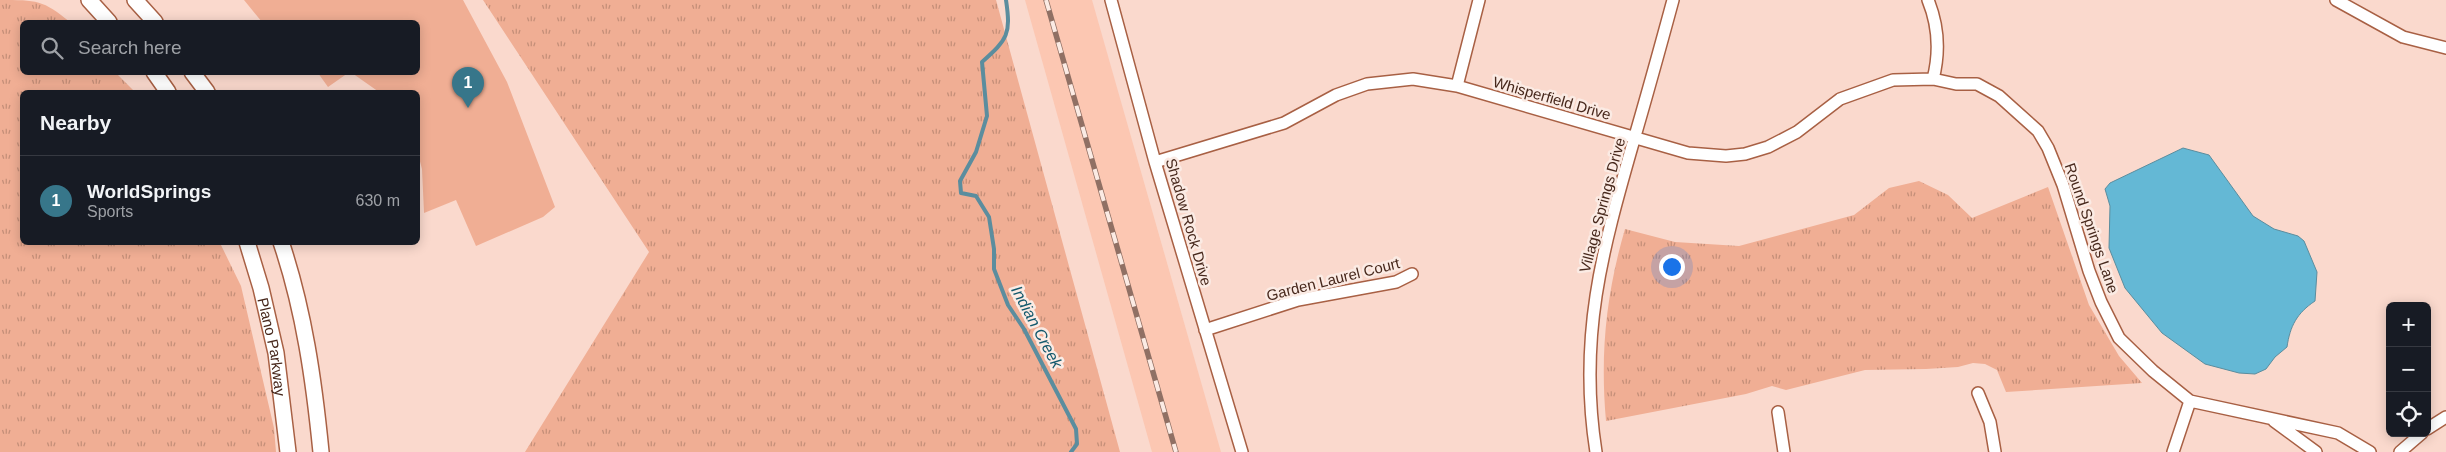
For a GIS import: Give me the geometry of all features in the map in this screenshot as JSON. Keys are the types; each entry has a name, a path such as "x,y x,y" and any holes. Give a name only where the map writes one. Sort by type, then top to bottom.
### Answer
{"main road":[{"path":"89,0 107,20"},
{"path":"135,0 153,20"},
{"path":"156,75 167,90"},
{"path":"194,75 206,90"},
{"name":"Plano Parkway","path":"248,245 261,288 276,352 288,452"},
{"path":"282,245 307,338 315,390 321,452"}],"street":[{"name":"Shadow Rock Drive","path":"1111,0 1155,162 1242,452"},
{"path":"1457,86 1479,0"},
{"name":"Village Springs Drive","path":"1596,452 1591,424 1589,383 1594,303 1607,236 1673,0"},
{"path":"1928,0 1934,16 1938,37 1938,59 1933,79"},
{"path":"2336,0 2403,37 2446,48"},
{"name":"Whisperfield Drive","path":"1155,162 1284,123 1336,95 1367,84 1412,79 1457,86 1688,154 1710,156 1745,154 1768,147 1797,132 1840,98 1868,87 1893,80 1933,79"},
{"name":"Round Springs Lane","path":"1933,79 1956,84 1977,84 1999,96 2038,131 2048,148 2063,185 2089,271 2101,302 2119,338 2153,371 2190,401 2338,433 2370,452"},
{"name":"Garden Laurel Court","path":"1204,330 1298,300 1396,282 1412,274"},
{"path":"1978,393 1990,422 1995,452"},
{"path":"2174,452 2190,401"},
{"path":"1778,412 1784,452"},
{"path":"2431,426 2446,417"},
{"name":"Round Springs Lane","path":"2271,418 2316,452"},
{"path":"2400,452 2417,437"}],"shaded area":[{"path":"1025,0 1092,0 1221,452 1152,452"}],"green space":[{"path":"0,0 23,0 46,5 67,20 20,20 20,75 118,75 133,90 20,90 20,245 221,245 241,286 274,428 276,452 0,452"},
{"path":"244,0 463,0 507,82 555,207 543,217 476,246 456,200 424,213 420,162 420,90 376,90 355,75 420,75 420,20 260,20"},
{"path":"483,0 996,0 1120,452 525,452 649,252"},
{"path":"319,75 345,75 328,87"},
{"path":"1919,181 1948,195 1972,218 2048,187 2089,305 2119,356 2142,383 2006,392 1997,370 1985,364 1973,363 1958,367 1926,369 1865,370 1786,390 1772,386 1746,394 1606,421 1604,348 1606,324 1613,277 1625,229 1675,242 1739,246 1854,215 1889,188"}],"water":[{"path":"2183,148 2209,155 2253,216 2274,229 2298,236 2304,241 2317,272 2315,301 2303,310 2295,321 2287,347 2275,357 2266,369 2255,374 2239,373 2205,364 2162,333 2125,288 2109,248 2110,206 2105,189 2110,183"}],"waterway":[{"name":"Indian Creek","path":"1006,0 1008,21 1006,35 982,62 987,116 976,152 960,181 961,193 976,196 989,217 994,249 994,269 1008,305 1024,329 1076,429 1077,444 1071,452"}],"railway":[{"path":"1046,0 1176,452"}],"place":[{"name":"WorldSprings","path":"468,108"}]}
